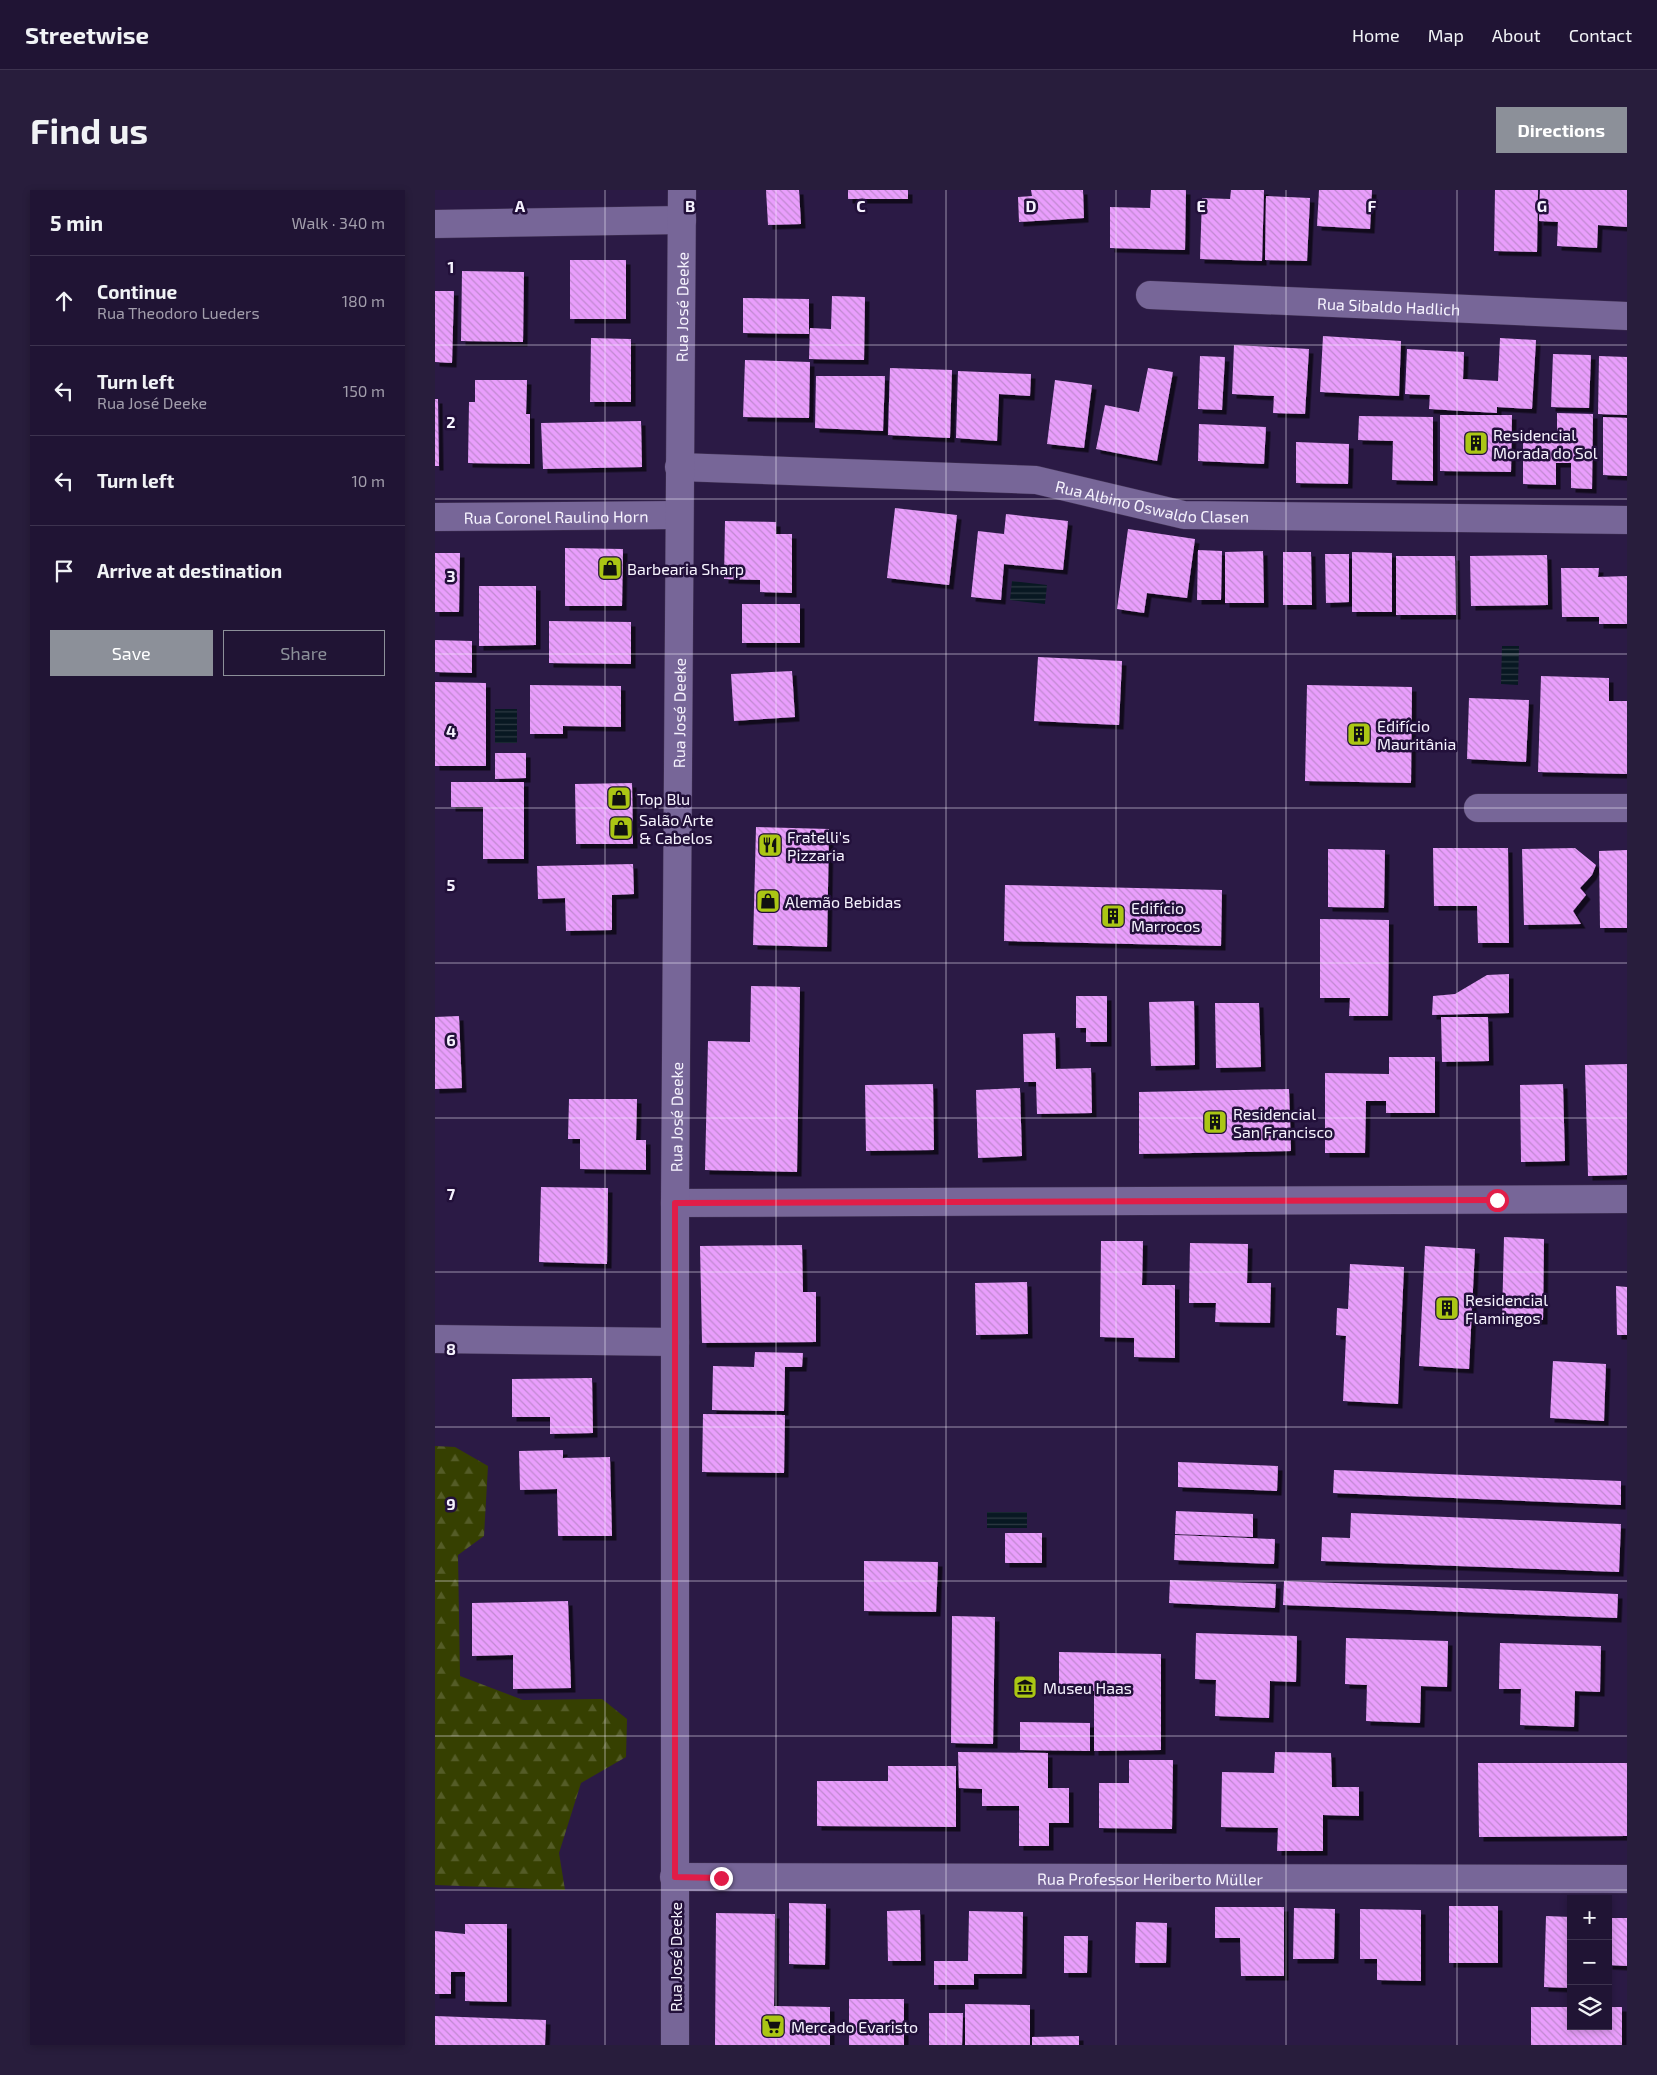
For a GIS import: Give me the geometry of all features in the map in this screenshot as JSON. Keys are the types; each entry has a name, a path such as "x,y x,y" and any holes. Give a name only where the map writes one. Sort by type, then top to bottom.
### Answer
{"street":[{"name":"Rua José Deeke","path":"675,2045 675,1203 682,190"},
{"path":"435,224 682,220"},
{"name":"Rua Sibaldo Hadlich","path":"1150,295 1627,316"},
{"name":"Rua Albino Oswaldo Clasen","path":"679,466 1036,480 1184,514 1627,520"},
{"name":"Rua Coronel Raulino Horn","path":"435,517 679,515"},
{"path":"1479,808 1627,808"},
{"path":"675,1203 1627,1199"},
{"path":"435,1339 675,1342"},
{"name":"Rua Professor Heriberto Müller","path":"675,1877 1627,1879"}],"green space":[{"path":"435,1446 455,1447 488,1466 484,1536 458,1555 460,1676 523,1700 602,1699 627,1719 626,1757 581,1783 559,1853 565,1890 435,1885"}],"water":[{"path":"1012,581 1047,585 1045,604 1010,600"},
{"path":"1502,646 1519,646 1518,685 1501,684"},
{"path":"495,709 517,709 517,743 495,743"},
{"path":"987,1512 1027,1512 1027,1528 987,1528"}],"building":[{"path":"766,190 799,190 801,224 768,225"},
{"path":"848,190 908,190 908,199 848,199"},
{"path":"1031,190 1083,190 1084,218 1019,222 1018,197 1032,196"},
{"path":"1151,190 1186,190 1185,250 1110,248 1110,207 1150,208"},
{"path":"1231,190 1264,190 1262,261 1200,259 1202,198 1230,199"},
{"path":"1319,190 1372,190 1370,229 1317,226"},
{"path":"1495,190 1538,190 1537,252 1494,251"},
{"path":"1540,190 1627,190 1627,227 1598,225 1597,248 1557,246 1558,222 1539,221"},
{"path":"1266,196 1310,198 1307,261 1265,260"},
{"path":"570,260 626,260 626,319 570,319"},
{"path":"462,271 524,272 523,342 461,341"},
{"path":"435,291 454,291 452,363 435,362"},
{"path":"832,296 865,297 864,360 809,359 810,328 831,329"},
{"path":"743,298 809,299 809,334 743,333"},
{"path":"1323,336 1401,341 1399,396 1320,392"},
{"path":"591,338 631,339 631,402 590,402"},
{"path":"1500,338 1536,340 1532,409 1497,407 1497,413 1429,409 1430,395 1405,394 1407,349 1464,352 1463,379 1498,381"},
{"path":"1234,345 1309,349 1305,414 1273,413 1274,396 1232,394"},
{"path":"1553,354 1591,355 1589,408 1551,407"},
{"path":"1200,356 1225,357 1222,410 1198,409"},
{"path":"1599,356 1627,357 1627,415 1598,414"},
{"path":"745,360 810,362 809,418 743,417"},
{"path":"890,368 952,370 950,438 888,435"},
{"path":"1148,368 1173,372 1157,461 1096,449 1105,405 1139,412"},
{"path":"958,371 1031,374 1030,396 999,394 997,441 956,438"},
{"path":"816,376 885,376 883,431 815,428"},
{"path":"475,380 527,380 526,414 530,414 530,464 468,463 469,402 475,402"},
{"path":"1055,380 1092,385 1084,448 1047,444"},
{"path":"435,399 438,399 439,466 435,466"},
{"path":"1557,413 1593,414 1592,489 1571,488 1571,463 1556,463 1556,485 1523,484 1523,432 1557,433"},
{"name":"Residencial Morada do Sol","path":"1440,415 1512,415 1511,472 1440,471"},
{"path":"1359,416 1433,417 1433,481 1392,480 1393,441 1358,440"},
{"path":"1603,417 1627,418 1627,476 1603,475"},
{"path":"641,421 642,467 543,469 541,423"},
{"path":"1199,424 1266,427 1264,464 1198,461"},
{"path":"1296,442 1349,444 1348,484 1296,483"},
{"path":"895,508 957,515 949,585 887,578"},
{"path":"1006,514 1068,521 1063,570 1004,564 1001,600 971,597 978,531 1004,534"},
{"path":"725,521 776,522 776,534 792,534 792,593 760,592 760,580 724,579"},
{"path":"1128,529 1195,539 1187,598 1147,593 1144,613 1117,609"},
{"path":"565,548 623,549 622,606 565,606"},
{"path":"1198,550 1222,551 1221,600 1197,600"},
{"path":"1263,551 1264,603 1225,603 1225,552"},
{"path":"1283,552 1311,552 1312,605 1283,605"},
{"path":"1352,552 1392,553 1392,612 1352,612"},
{"path":"435,553 460,553 459,612 435,612"},
{"path":"1325,554 1349,554 1349,602 1326,603"},
{"path":"1547,555 1548,605 1471,606 1470,556"},
{"path":"1396,556 1455,556 1456,615 1396,615"},
{"path":"1561,568 1599,568 1598,577 1627,576 1627,624 1599,624 1599,617 1562,617"},
{"path":"479,586 536,586 536,645 479,646"},
{"path":"742,604 800,604 800,643 742,643"},
{"path":"549,621 631,622 631,664 549,663"},
{"path":"435,640 472,641 472,673 435,672"},
{"path":"1038,657 1122,661 1119,725 1034,721"},
{"path":"792,671 795,717 734,721 731,674"},
{"path":"1541,676 1609,678 1609,701 1627,701 1627,774 1538,772"},
{"path":"435,682 486,683 486,766 435,766"},
{"path":"530,685 621,686 621,727 563,726 563,734 530,734"},
{"name":"Edifício Mauritânia","path":"1307,685 1412,687 1411,783 1305,781"},
{"path":"1469,698 1529,700 1526,762 1467,759"},
{"path":"495,753 526,753 526,778 495,779"},
{"path":"451,782 524,782 524,859 483,859 483,807 451,807"},
{"path":"632,783 633,844 576,844 575,784"},
{"path":"756,827 829,829 827,947 753,945"},
{"path":"1433,848 1508,848 1509,943 1478,943 1477,906 1434,906"},
{"path":"1575,848 1596,865 1592,875 1580,888 1586,895 1573,911 1581,924 1524,925 1522,849"},
{"path":"1328,849 1385,850 1384,908 1328,907"},
{"path":"1627,850 1627,928 1600,928 1599,851"},
{"path":"633,864 634,894 612,895 612,930 566,931 565,898 538,899 537,866"},
{"name":"Edifício Marrocos","path":"1005,885 1222,890 1221,946 1004,941"},
{"path":"1320,919 1389,920 1388,1016 1349,1016 1350,998 1320,998"},
{"path":"1509,974 1509,1013 1432,1015 1433,996 1455,994 1487,975"},
{"path":"751,986 800,987 797,1172 705,1170 708,1041 750,1042"},
{"path":"1076,996 1107,996 1107,1042 1086,1042 1086,1028 1076,1028"},
{"path":"1194,1001 1195,1065 1151,1066 1149,1002"},
{"path":"1215,1003 1259,1003 1261,1067 1216,1068"},
{"path":"459,1016 462,1088 435,1089 435,1017"},
{"path":"1441,1017 1488,1017 1489,1061 1442,1062"},
{"path":"1055,1033 1056,1069 1091,1068 1092,1113 1037,1114 1036,1082 1024,1082 1023,1034"},
{"path":"1389,1057 1435,1057 1435,1113 1386,1113 1386,1101 1366,1101 1365,1153 1325,1153 1325,1073 1389,1074"},
{"path":"1627,1064 1627,1175 1588,1176 1585,1065"},
{"path":"933,1084 934,1150 866,1151 865,1085"},
{"path":"1563,1084 1565,1161 1521,1162 1520,1085"},
{"path":"1020,1088 1022,1156 978,1158 976,1090"},
{"name":"Residencial San Francisco","path":"1289,1089 1291,1151 1139,1154 1139,1092"},
{"path":"569,1099 637,1099 636,1140 646,1140 646,1170 580,1169 580,1139 568,1139"},
{"path":"541,1187 608,1188 607,1264 539,1262"},
{"path":"1504,1237 1544,1239 1543,1320 1502,1320"},
{"path":"1101,1241 1143,1241 1142,1285 1175,1285 1175,1358 1134,1357 1134,1338 1100,1337"},
{"path":"1190,1243 1248,1244 1247,1283 1271,1283 1270,1323 1215,1322 1216,1303 1189,1303"},
{"path":"802,1245 803,1292 816,1292 816,1342 702,1343 700,1246"},
{"name":"Residencial Flamingos","path":"1425,1246 1475,1249 1469,1369 1419,1366"},
{"path":"1350,1264 1404,1267 1398,1404 1343,1401 1346,1336 1336,1335 1337,1308 1348,1309"},
{"path":"1027,1282 1028,1334 976,1335 975,1283"},
{"path":"1616,1286 1627,1287 1627,1335 1617,1335"},
{"path":"755,1352 803,1353 802,1367 785,1367 784,1411 712,1410 713,1366 754,1367"},
{"path":"1553,1361 1606,1364 1604,1421 1550,1418"},
{"path":"592,1378 593,1433 550,1434 550,1417 512,1417 512,1379"},
{"path":"703,1414 785,1415 784,1473 702,1472"},
{"path":"563,1450 563,1458 610,1457 612,1536 558,1536 557,1489 520,1490 519,1451"},
{"path":"1178,1462 1278,1466 1277,1491 1178,1487"},
{"path":"1334,1470 1621,1481 1621,1505 1333,1493"},
{"path":"1176,1511 1253,1514 1253,1537 1175,1534"},
{"path":"1351,1513 1621,1524 1619,1572 1321,1561 1322,1537 1350,1538"},
{"path":"1005,1533 1042,1533 1042,1563 1005,1563"},
{"path":"1175,1535 1275,1539 1274,1564 1174,1560"},
{"path":"864,1561 938,1562 936,1612 864,1611"},
{"path":"1170,1580 1276,1584 1275,1608 1169,1603"},
{"path":"1284,1581 1618,1594 1617,1618 1283,1605"},
{"path":"568,1601 571,1688 513,1689 513,1655 472,1656 472,1603"},
{"path":"952,1616 995,1617 993,1744 951,1743"},
{"path":"1196,1633 1297,1636 1296,1682 1270,1681 1269,1718 1215,1716 1216,1680 1195,1679"},
{"path":"1346,1638 1448,1641 1447,1687 1421,1686 1420,1723 1366,1721 1367,1685 1345,1684"},
{"path":"1500,1643 1601,1646 1600,1692 1575,1691 1574,1727 1520,1725 1521,1689 1499,1689"},
{"path":"1059,1652 1161,1654 1161,1750 1094,1751 1094,1691 1059,1691"},
{"path":"1020,1722 1090,1723 1090,1751 1020,1750"},
{"path":"958,1752 1048,1753 1048,1788 1069,1788 1069,1823 1049,1823 1049,1846 1019,1846 1019,1806 982,1806 982,1789 959,1788"},
{"path":"1275,1752 1331,1753 1332,1787 1359,1787 1359,1816 1323,1815 1323,1851 1277,1851 1278,1828 1221,1827 1222,1772 1274,1773"},
{"path":"1129,1760 1173,1760 1172,1829 1099,1828 1099,1783 1129,1783"},
{"path":"1478,1763 1627,1763 1627,1836 1479,1837"},
{"path":"888,1766 956,1766 956,1827 817,1826 817,1781 888,1781"},
{"path":"789,1903 826,1904 825,1965 789,1964"},
{"path":"1449,1906 1498,1906 1498,1963 1449,1963"},
{"path":"1215,1907 1284,1907 1284,1976 1241,1976 1240,1938 1215,1938"},
{"path":"1294,1908 1335,1909 1334,1959 1293,1959"},
{"path":"1360,1909 1421,1910 1421,1981 1377,1980 1377,1959 1360,1959"},
{"path":"920,1910 921,1961 888,1961 887,1911"},
{"path":"969,1911 1023,1912 1022,1974 974,1974 974,1985 934,1985 934,1961 968,1961"},
{"name":"Mercado Evaristo","path":"716,1913 775,1914 774,2006 830,2007 830,2045 715,2045"},
{"path":"1546,1916 1567,1917 1567,1988 1544,1987"},
{"path":"1612,1918 1627,1918 1627,1966 1612,1965"},
{"path":"1136,1922 1167,1923 1166,1963 1135,1963"},
{"path":"465,1924 507,1924 507,2002 465,2001 465,1972 451,1972 451,1994 435,1994 435,1931 465,1934"},
{"path":"1064,1936 1088,1936 1087,1973 1064,1973"},
{"path":"849,1999 904,1999 904,2045 849,2045"},
{"path":"965,2004 1030,2005 1030,2045 965,2045"},
{"path":"1531,2007 1567,2007 1567,2030 1612,2030 1612,2007 1622,2007 1622,2045 1531,2045"},
{"path":"929,2013 963,2013 962,2045 929,2045"},
{"path":"435,2016 546,2020 545,2045 435,2045"},
{"path":"1079,2036 1079,2045 1032,2045 1032,2037"}],"place":[{"name":"Residencial Morada do Sol","path":"1476,443"},
{"name":"Barbearia Sharp","path":"610,568"},
{"name":"Edifício Mauritânia","path":"1359,734"},
{"name":"Top Blu","path":"619,798"},
{"name":"Salão Arte & Cabelos","path":"621,828"},
{"name":"Fratelli's Pizzaria","path":"770,845"},
{"name":"Alemão Bebidas","path":"768,901"},
{"name":"Edifício Marrocos","path":"1113,916"},
{"name":"Residencial San Francisco","path":"1215,1122"},
{"name":"Residencial Flamingos","path":"1447,1308"},
{"name":"Museu Haas","path":"1025,1687"},
{"name":"Mercado Evaristo","path":"773,2026"}],"route":[{"path":"721,1878 675,1877 675,1203 1497,1200"}]}
